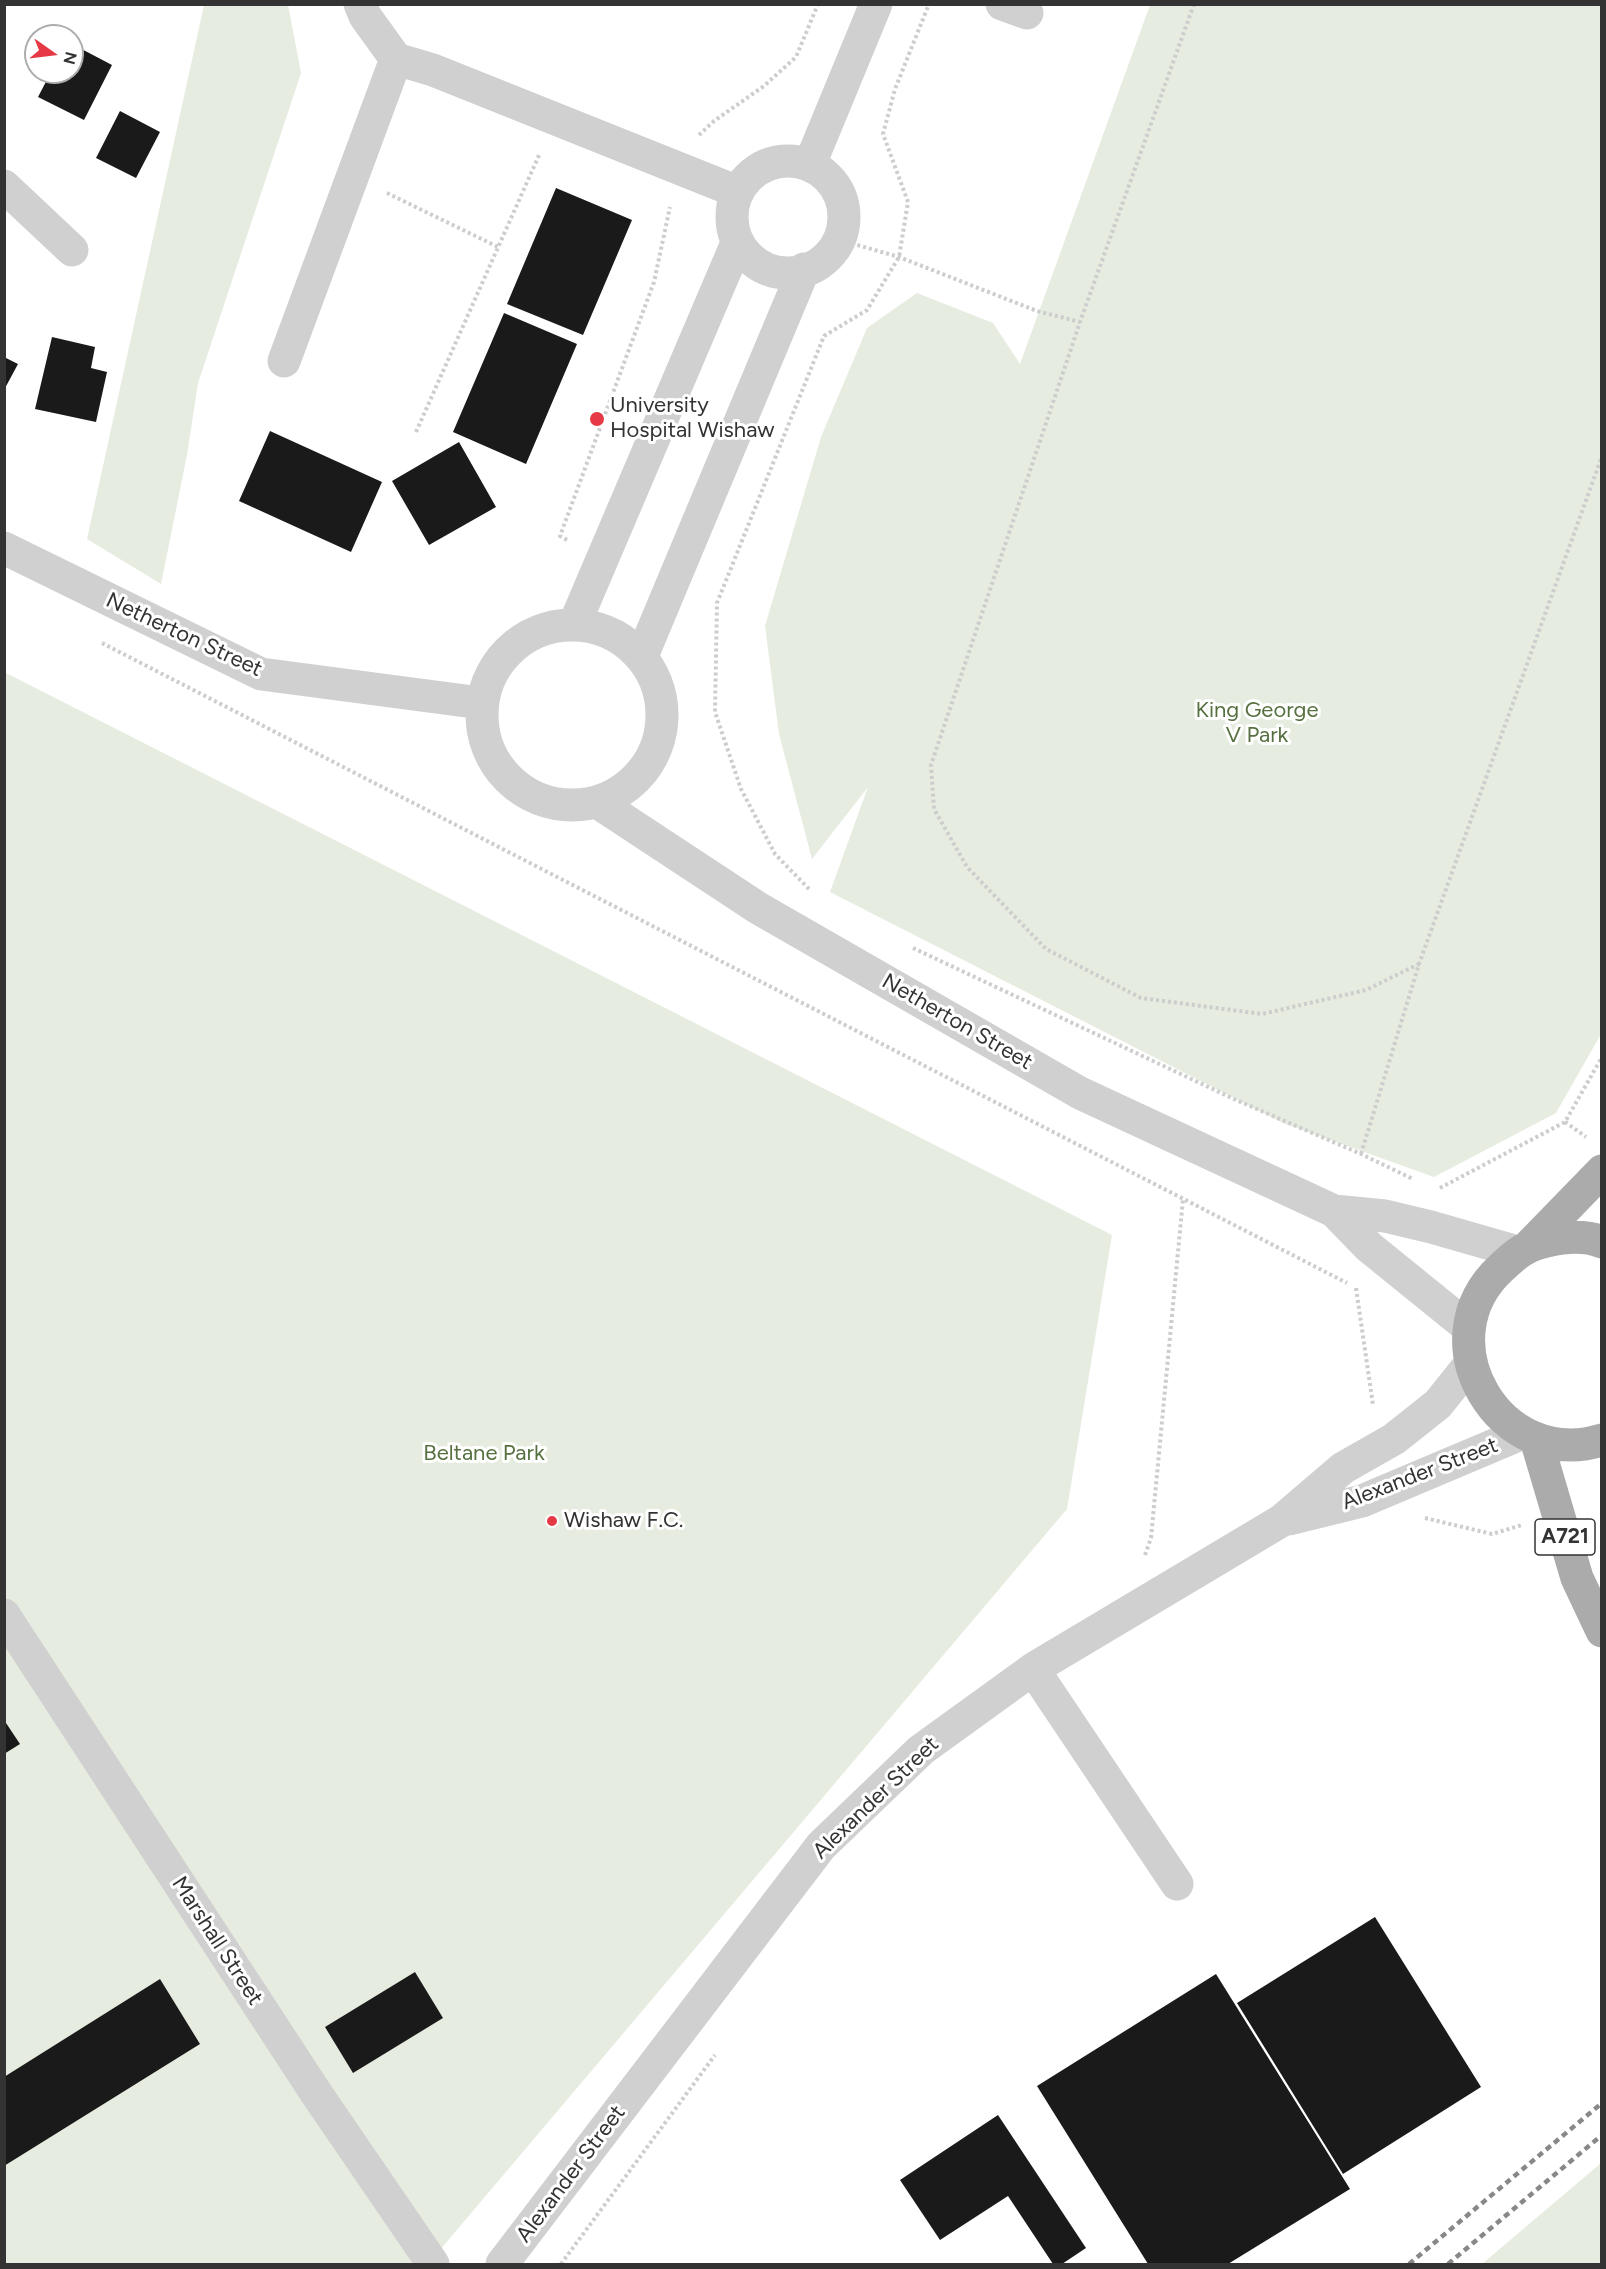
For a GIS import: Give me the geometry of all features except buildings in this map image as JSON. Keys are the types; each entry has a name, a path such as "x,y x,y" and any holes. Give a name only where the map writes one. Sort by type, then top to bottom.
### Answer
{"main road":[{"path":"1602,1171 1524,1249 1495,1273 1480,1293 1469,1328 1470,1364 1481,1392 1499,1416 1529,1436 1561,1445 1586,1445 1602,1440"},
{"path":"1524,1249 1564,1237 1602,1242"},
{"name":"A721","path":"1529,1436 1558,1514 1577,1578 1602,1631"}],"street":[{"path":"360,4 365,16 396,59 433,70 738,192"},
{"path":"810,164 876,4"},
{"path":"284,361 396,59"},
{"path":"780,161 799,161 810,164 833,182 842,200 845,217 840,240 828,256 818,264 792,273 765,268 749,258 737,243 731,220 738,192 741,184 755,171 780,161"},
{"path":"5,188 72,250"},
{"path":"575,623 737,243"},
{"path":"642,656 804,269"},
{"name":"Netherton Street","path":"4,549 261,674 481,703"},
{"path":"575,623 618,635 642,656 656,680 663,711 661,732 650,761 624,789 597,802 577,806 552,804 523,792 500,771 483,735 481,703 496,663 518,640 543,627 575,623"},
{"name":"Netherton Street","path":"597,802 758,908 1080,1093 1334,1211 1385,1216 1524,1249"},
{"name":"Netherton Street","path":"1334,1211 1369,1247 1469,1328"},
{"name":"Alexander Street","path":"502,2265 821,1846 921,1750 1033,1669 1281,1521 1343,1468 1394,1439 1438,1404 1470,1364"},
{"name":"Alexander Street","path":"1281,1521 1362,1501 1529,1436"},
{"name":"Marshall Street","path":"4,1615 316,2093 433,2265"},
{"path":"1033,1669 1177,1884"}],"path":[{"path":"813,893 775,854 741,789 715,712 717,603 824,336 867,310 899,256 908,202 883,134 895,89 929,4"},
{"path":"1194,4 1080,322 931,765 934,809 966,867 1046,949 1141,998 1262,1014 1366,990 1419,964"},
{"path":"416,432 555,119"},
{"path":"385,192 498,247"},
{"path":"840,240 899,256 1037,311 1080,322"},
{"path":"1361,1154 1419,964 1602,456"},
{"path":"100,643 409,799 1355,1287 1389,1292 1404,1275"},
{"path":"903,943 1236,1100 1361,1154 1414,1180"},
{"path":"1431,1227 1436,1191 1565,1122 1602,1057"},
{"path":"1144,1557 1151,1538 1183,1199"},
{"path":"1355,1287 1373,1405 1366,1412"},
{"path":"1414,1516 1492,1534 1558,1514"},
{"path":"561,2265 717,2053"}],"green space":[{"path":"204,5 288,5 301,73 198,383 187,455 161,584 87,539"},
{"name":"King George V Park","path":"1150,5 1601,5 1601,1034 1556,1113 1434,1177 1283,1123 830,892 868,787 812,859 779,734 765,626 821,437 867,328 917,293 993,323 1020,364"},
{"name":"Beltane Park","path":"4,672 1112,1235 1067,1509 428,2264 5,2264"},
{"path":"1601,2163 1601,2264 1482,2264"}],"railway":[{"path":"1409,2264 1602,2103"},
{"path":"1448,2264 1602,2135"}],"place":[{"name":"University Hospital Wishaw","path":"597,419"},
{"name":"Wishaw F.C.","path":"552,1521"}]}
